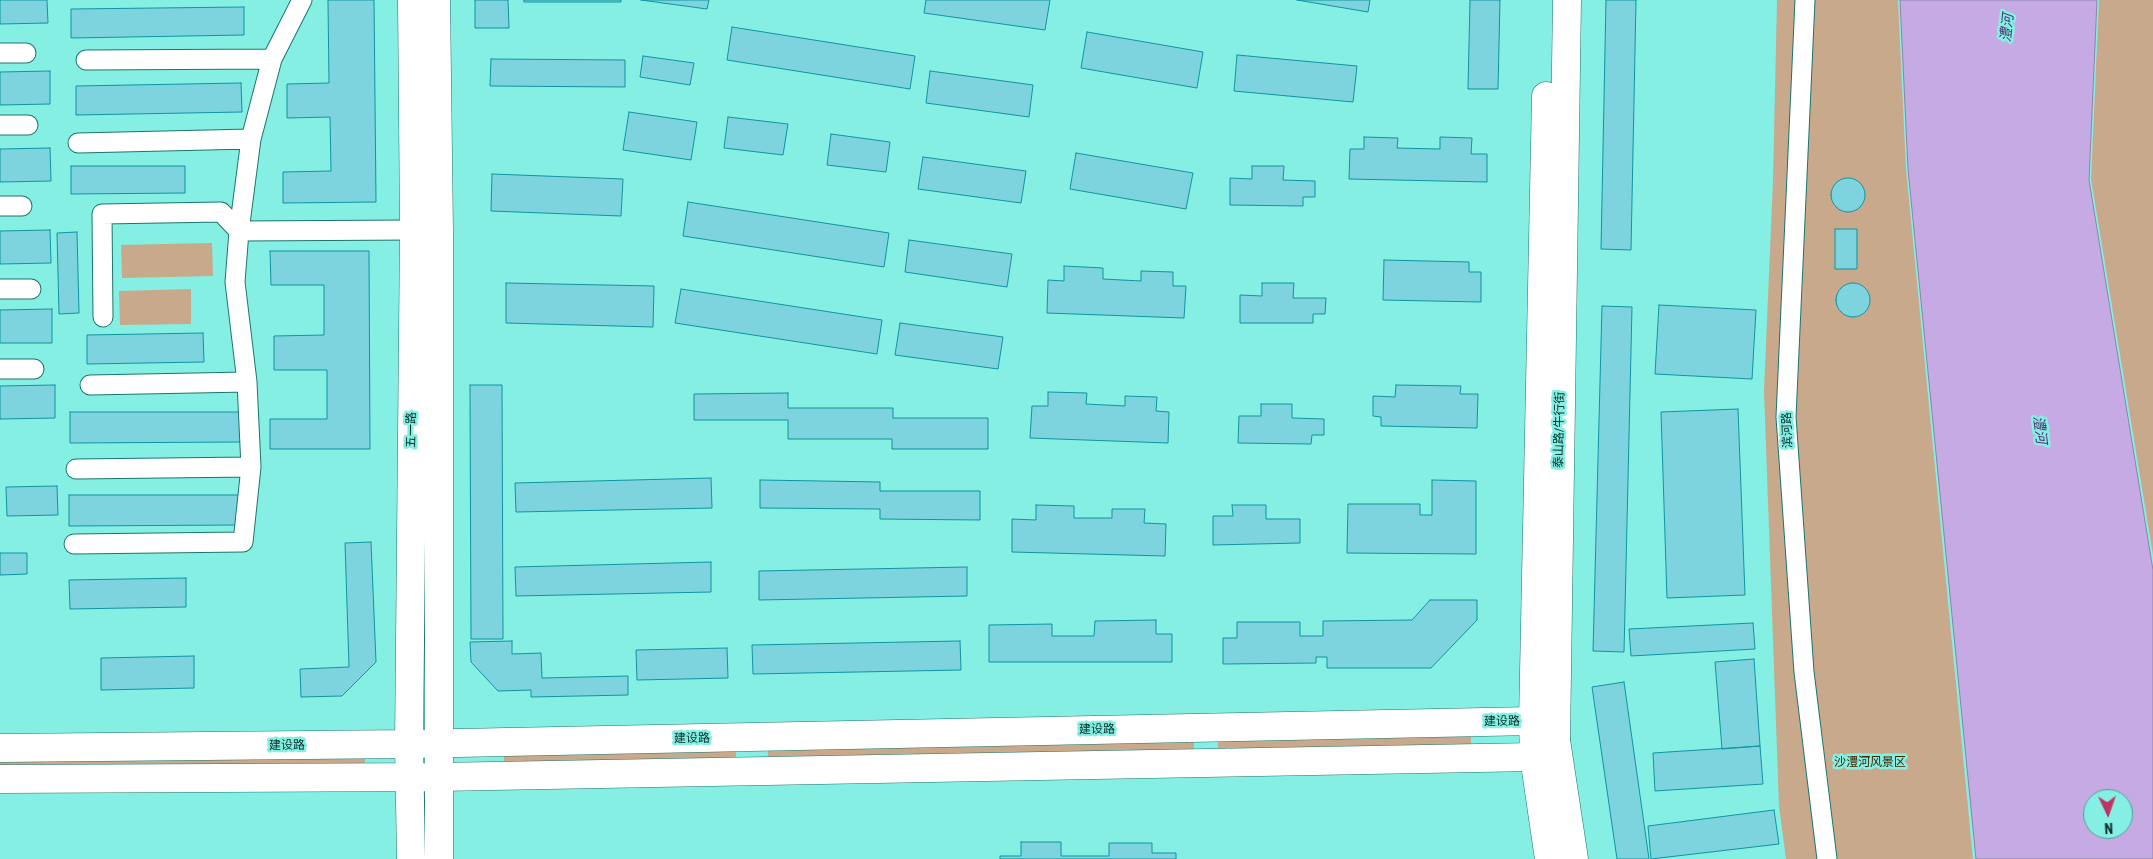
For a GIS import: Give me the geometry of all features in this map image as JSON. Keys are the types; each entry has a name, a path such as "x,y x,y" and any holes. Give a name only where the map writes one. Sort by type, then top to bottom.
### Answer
{"street":[{"path":"74,544 243,542 251,467 247,382 235,282 239,232 251,140 272,59 302,0"},
{"name":"五一路","path":"412,0 427,230 439,859"},
{"name":"五一路","path":"411,859 410,744 436,0"},
{"name":"泰山路/牛行街","path":"1548,0 1533,721 1534,757 1549,859"},
{"name":"泰山路/牛行街","path":"1567,0 1556,740 1574,859"},
{"name":"滨河路","path":"1805,0 1786,417 1804,672 1827,859"},
{"path":"0,53 26,53"},
{"path":"86,60 272,59"},
{"path":"0,125 28,125"},
{"path":"78,143 251,140"},
{"path":"0,206 22,206"},
{"path":"103,317 102,214 220,212 239,232 427,230"},
{"path":"0,289 32,289"},
{"path":"0,369 34,369"},
{"path":"90,385 247,382"},
{"path":"76,469 251,467"},
{"name":"建设路","path":"0,748 438,744 1533,721 1556,740"},
{"path":"1205,728 1206,762"},
{"path":"752,738 754,770"},
{"path":"0,779 438,776 1534,757 1556,740"}],"green space":[{"name":"沙澧河风景区","path":"1777,0 1898,0 1906,169 1973,859 1786,859 1779,806 1764,391 1773,180"},
{"path":"2099,0 2153,0 2153,555 2091,179"},
{"path":"212,243 213,276 122,278 121,245"},
{"path":"191,289 191,324 120,325 119,291"},
{"path":"1471,733 1471,747 1218,752 1218,738"},
{"path":"1194,739 1194,752 768,758 768,745"},
{"path":"736,746 736,760 504,764 504,751"},
{"path":"365,754 365,766 0,769 0,756"}],"water":[{"name":"澧河","path":"1900,0 2097,0 2089,180 2153,570 2153,859 1976,859 1908,169"}],"building":[{"path":"0,0 47,0 48,23 0,24"},
{"path":"328,0 374,0 376,202 283,203 283,172 331,171 330,117 287,118 287,84 329,83"},
{"path":"475,0 508,0 509,28 475,28"},
{"path":"524,0 621,0 621,2 524,2"},
{"path":"641,0 709,0 707,9"},
{"path":"926,0 1050,0 1045,30 924,13"},
{"path":"1297,0 1370,0 1368,12"},
{"path":"1470,0 1500,0 1498,89 1468,89"},
{"path":"1606,0 1636,0 1631,250 1601,249"},
{"path":"244,7 244,35 71,38 71,9"},
{"path":"732,27 915,56 910,89 727,60"},
{"path":"1087,32 1203,52 1197,88 1081,68"},
{"path":"1237,55 1357,66 1353,102 1234,91"},
{"path":"643,56 694,63 690,85 640,77"},
{"path":"491,59 625,60 625,87 490,86"},
{"path":"50,71 50,104 0,105 0,72"},
{"path":"930,71 1033,85 1029,117 926,103"},
{"path":"241,83 242,112 76,115 76,86"},
{"path":"629,112 697,122 691,160 623,150"},
{"path":"728,117 788,124 783,155 724,148"},
{"path":"831,134 890,142 886,172 827,165"},
{"path":"1364,137 1398,138 1397,148 1440,149 1440,137 1472,138 1471,154 1487,154 1487,182 1349,179 1350,149 1364,149"},
{"path":"50,148 51,181 0,182 0,149"},
{"path":"1076,153 1193,173 1186,209 1070,189"},
{"path":"923,157 1026,171 1021,203 918,189"},
{"path":"71,166 185,166 185,193 71,194"},
{"path":"1252,166 1284,166 1283,180 1315,181 1315,197 1303,197 1303,206 1230,205 1230,178 1252,179"},
{"path":"492,174 623,179 621,216 491,211"},
{"path":"1848,178 1860,183 1865,195 1860,207 1848,212 1836,207 1831,195 1836,183"},
{"path":"688,202 889,233 884,267 683,236"},
{"path":"1835,229 1857,229 1857,269 1835,269"},
{"path":"50,230 51,263 0,264 0,231"},
{"path":"77,232 79,313 59,314 57,233"},
{"path":"909,240 1012,254 1007,287 905,272"},
{"path":"270,251 369,251 370,449 270,449 270,419 327,419 327,370 274,370 274,336 324,335 324,285 271,285"},
{"path":"1384,260 1469,262 1469,272 1481,272 1481,302 1383,300"},
{"path":"1064,266 1103,268 1103,279 1141,281 1141,271 1173,272 1173,286 1186,286 1184,318 1047,313 1048,280 1064,281"},
{"path":"506,283 654,286 653,327 506,323"},
{"path":"1262,283 1294,283 1293,298 1326,298 1325,314 1313,314 1313,323 1240,323 1240,295 1262,296"},
{"path":"1853,283 1865,288 1870,300 1865,312 1853,317 1841,312 1836,300 1841,288"},
{"path":"681,289 882,320 877,354 675,323"},
{"path":"1659,305 1756,310 1752,379 1655,374"},
{"path":"1602,306 1632,307 1624,652 1593,651"},
{"path":"52,309 52,343 0,343 0,310"},
{"path":"900,323 1003,337 998,369 895,355"},
{"path":"203,333 204,362 87,364 87,335"},
{"path":"55,385 55,418 0,419 0,386"},
{"path":"470,385 502,385 503,639 471,639"},
{"path":"1396,385 1461,386 1460,394 1478,394 1477,428 1381,426 1381,417 1373,416 1373,396 1395,397"},
{"path":"1048,392 1087,393 1086,404 1125,406 1125,396 1157,397 1156,411 1169,412 1168,443 1030,438 1032,406 1048,406"},
{"path":"788,393 788,408 893,408 893,418 988,418 988,449 892,449 892,439 788,439 788,420 694,420 694,394"},
{"path":"1261,404 1292,404 1292,418 1324,419 1324,435 1312,435 1311,444 1238,443 1239,416 1261,416"},
{"path":"1738,409 1745,595 1667,598 1661,412"},
{"path":"70,412 241,412 241,442 70,443"},
{"path":"711,478 712,508 516,512 515,483"},
{"path":"760,480 880,482 880,491 980,491 980,520 880,519 880,509 760,508"},
{"path":"1432,480 1476,481 1476,554 1347,553 1348,504 1420,504 1420,515 1432,515"},
{"path":"57,486 58,515 7,516 6,487"},
{"path":"69,495 239,495 239,525 69,526"},
{"path":"1036,505 1074,506 1074,518 1112,518 1112,509 1145,509 1144,523 1166,524 1165,556 1012,552 1012,519 1036,520"},
{"path":"1232,505 1266,505 1266,519 1300,519 1300,543 1213,545 1213,516 1233,516"},
{"path":"371,542 376,662 342,696 301,697 300,669 349,667 345,543"},
{"path":"0,553 27,553 27,574 0,575"},
{"path":"711,562 711,592 516,596 515,567"},
{"path":"967,567 967,596 759,600 759,571"},
{"path":"186,578 186,607 70,609 69,580"},
{"path":"1430,600 1477,600 1477,620 1431,668 1327,668 1327,657 1316,657 1316,663 1223,664 1223,638 1237,638 1237,622 1300,622 1300,636 1323,636 1323,621 1412,620"},
{"path":"1156,620 1156,634 1172,634 1172,662 989,662 989,625 1052,624 1052,636 1094,636 1095,621"},
{"path":"1753,623 1755,649 1631,656 1629,629"},
{"path":"512,641 512,654 541,653 542,678 628,676 628,695 531,697 531,690 498,691 471,662 470,642"},
{"path":"960,641 961,670 753,674 752,645"},
{"path":"727,648 728,678 637,680 636,650"},
{"path":"194,656 194,688 101,690 101,658"},
{"path":"1754,659 1760,746 1722,749 1715,662"},
{"path":"1624,682 1649,859 1617,859 1592,687"},
{"path":"1760,746 1763,784 1655,791 1653,753"},
{"path":"1774,810 1779,844 1651,859 1648,826"},
{"path":"1021,842 1061,842 1061,856 1109,856 1109,843 1152,843 1152,853 1176,853 1176,859 1000,859 1000,856 1021,856"}]}
